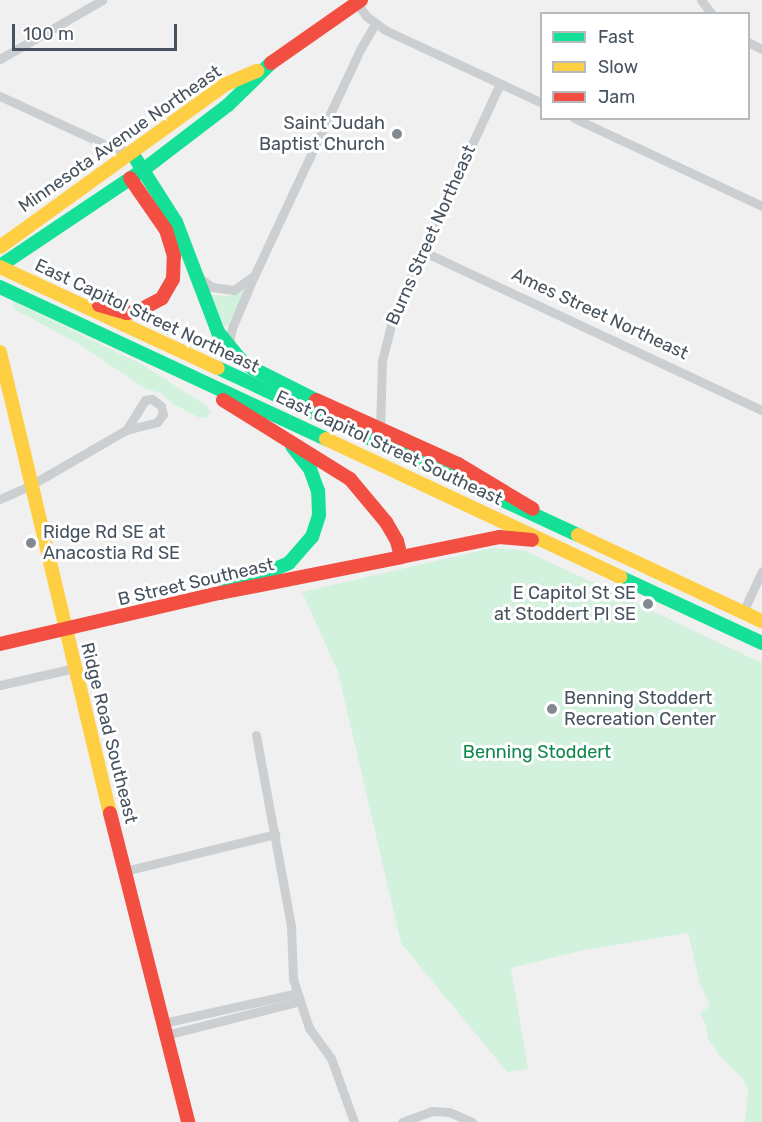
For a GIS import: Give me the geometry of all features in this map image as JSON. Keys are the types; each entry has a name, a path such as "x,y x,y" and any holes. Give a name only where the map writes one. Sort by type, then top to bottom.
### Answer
{"main road":[{"name":"Minnesota Avenue Northeast","path":"0,267 143,170 228,105 264,68 359,1"},
{"name":"Minnesota Avenue Northeast","path":"0,247 226,84 264,68"},
{"path":"132,153 143,170"},
{"path":"22,277 68,296 127,313 148,308 162,298 173,279 174,256 160,220 118,162"},
{"name":"East Capitol Street Northeast","path":"143,170 176,222 218,332 228,347 254,369 488,480 572,534"},
{"name":"East Capitol Street Northeast","path":"0,267 762,621"},
{"name":"East Capitol Street Southeast","path":"0,287 762,643"},
{"name":"Ridge Road Southeast","path":"0,352 74,668 188,1122"},
{"path":"143,354 335,468 361,490 390,527 401,556"},
{"path":"220,593 289,563 306,547 316,526 320,501 312,473 296,450 271,430"},
{"name":"B Street Southeast","path":"0,644 220,593 499,537 531,540 564,549"}],"street":[{"path":"0,59 102,0"},
{"path":"359,1 375,24 540,102"},
{"path":"228,347 232,328 254,276 361,48 375,24"},
{"name":"Burns Street Northeast","path":"380,429 382,362 386,338 394,313 500,84"},
{"path":"0,96 108,146 132,153"},
{"path":"578,120 762,206"},
{"path":"108,146 118,162"},
{"name":"Ames Street Northeast","path":"422,251 762,410"},
{"path":"198,277 212,287 234,290 254,276"},
{"path":"0,499 126,430"},
{"path":"743,612 762,571"},
{"path":"0,685 74,668"},
{"path":"256,735 276,834 291,926 292,979 309,1028 329,1052 354,1122"},
{"path":"125,871 276,834"},
{"path":"164,1029 299,997"},
{"path":"402,1122 432,1111 449,1112 472,1122"}],"green space":[{"path":"244,291 230,324 224,327 210,295 228,296"},
{"path":"12,301 143,365 207,406 211,412 206,418 200,418 173,404 161,393 146,389 79,344 14,309"},
{"name":"Benning Stoddert","path":"492,548 524,550 762,663 762,1122 745,1122 748,1089 742,1078 719,1055 708,1039 706,1026 700,1013 710,1006 700,984 688,933 579,951 511,968 528,1069 507,1072 401,943 338,672 302,592"}],"traffic: fast":[{"path":"0,266 143,170 228,105 271,63"},
{"path":"132,153 176,222 218,332 240,359 254,369 316,400"},
{"path":"0,287 326,439"},
{"path":"218,368 578,535"},
{"path":"220,593 289,563 312,537 319,515 318,491 310,469 292,446"},
{"path":"620,577 762,643"}],"traffic: slow":[{"path":"0,247 226,84 257,71"},
{"path":"0,267 218,368"},
{"path":"0,352 110,813"},
{"path":"326,439 620,577"},
{"path":"578,535 762,621"}],"traffic: jam":[{"path":"271,63 361,0"},
{"path":"99,305 127,313 138,311 162,298 173,279 174,256 166,230 130,178"},
{"path":"223,400 350,479 386,522 397,541 401,557 499,537 532,540"},
{"path":"316,400 458,464 533,509"},
{"path":"0,644 220,593 401,557"},
{"path":"110,813 188,1122"}],"place":[{"name":"Saint Judah Baptist Church","path":"397,134"},
{"name":"Ridge Rd SE at Anacostia Rd SE","path":"31,543"},
{"name":"E Capitol St SE at Stoddert Pl SE","path":"648,604"},
{"name":"Benning Stoddert Recreation Center","path":"552,709"}]}
